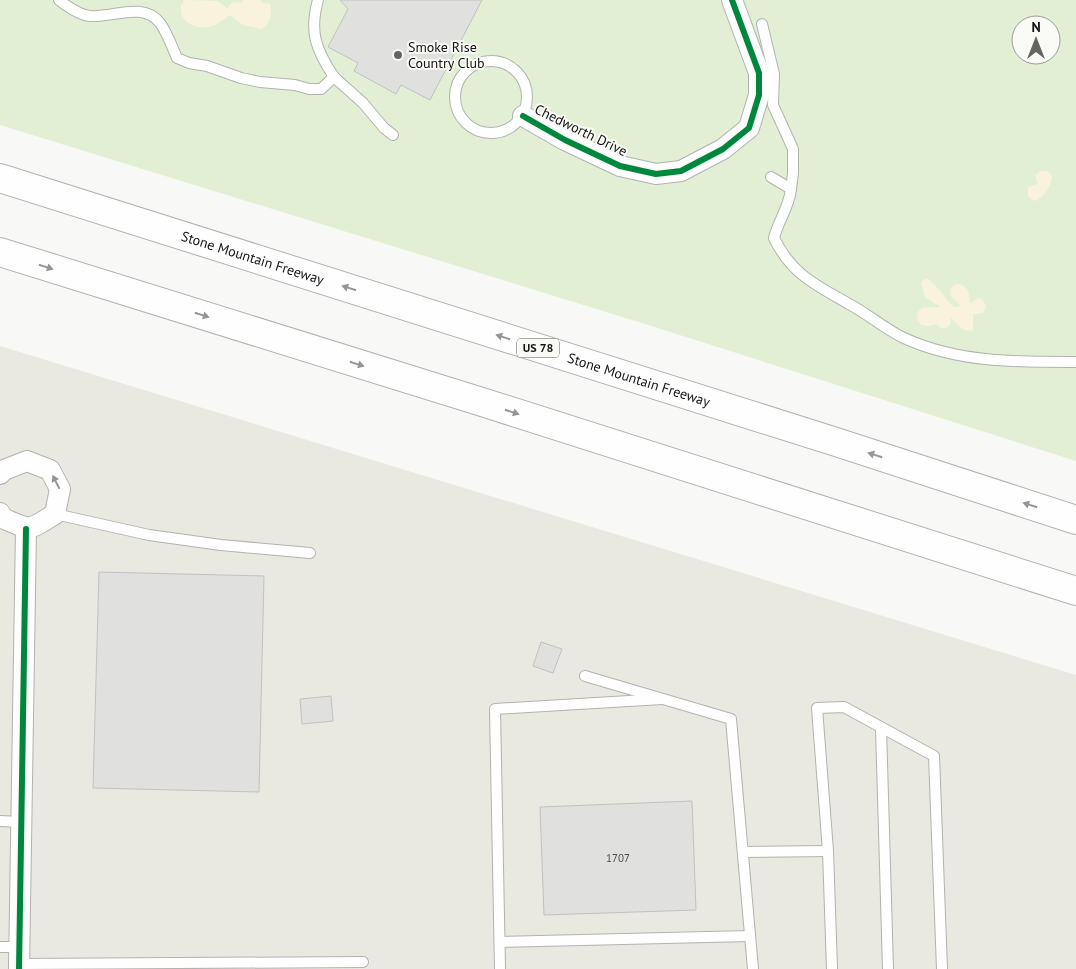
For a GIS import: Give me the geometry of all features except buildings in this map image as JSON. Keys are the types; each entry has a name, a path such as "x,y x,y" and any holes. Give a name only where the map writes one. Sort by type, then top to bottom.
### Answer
{"highway":[{"name":"Stone Mountain Freeway","path":"0,178 795,429 1076,520"},
{"path":"0,252 482,402 1076,592"}],"street":[{"name":"Chedworth Drive","path":"523,116 565,140 620,166 656,174 681,171 723,149 749,128 759,95 759,73 732,0"},
{"path":"0,474 4,470 27,461 50,470 60,489 55,514 32,528 26,529 2,518 0,513"},
{"path":"14,957 21,822 26,529"}],"lane":[{"path":"59,0 70,9 89,16 135,12 150,13 161,23 177,58 241,78 309,89 321,89 334,77"},
{"path":"318,0 315,23 316,44 323,60 334,77 363,103 384,128 393,135"},
{"path":"762,24 774,74 773,105 793,149 790,198 782,218 776,226 774,238 785,259 798,273 891,331 933,348 965,358 984,360 1076,362"},
{"path":"492,60 505,63 525,84 527,105 523,116 507,130 495,134 475,130 459,117 454,106 455,86 473,64 492,60"},
{"path":"771,177 791,189"},
{"path":"55,514 149,535 221,545 310,552"},
{"path":"585,676 731,719 753,969"},
{"path":"500,969 495,709 662,699"},
{"path":"832,969 828,850 817,708 844,707 934,756 942,969"},
{"path":"881,728 888,969"},
{"path":"0,821 21,822"},
{"path":"743,852 828,850"},
{"path":"500,942 750,936"},
{"path":"14,957 76,966 362,962"}],"shaded area":[{"path":"0,346 1076,675 1076,969 0,969"}],"green space":[{"name":"Smoke Rise Country Club","path":"0,0 1076,0 1076,461 645,324 0,125"}],"sand":[{"path":"184,0 217,1 227,8 233,2 241,3 243,0 260,0 270,4 271,11 269,21 262,29 243,25 230,15 217,24 203,27 191,24 183,17 181,6"},
{"path":"1040,171 1048,171 1052,176 1052,180 1044,195 1034,201 1028,196 1028,187 1038,184 1035,175"},
{"path":"926,278 934,284 954,307 961,306 951,296 950,289 955,284 963,285 968,290 970,303 979,298 983,300 986,306 983,313 973,314 973,330 963,330 951,318 950,325 947,328 941,328 936,324 921,325 917,319 918,312 922,308 941,307 925,297 921,283"}],"cycle path":[{"path":"523,116 565,140 620,166 656,174 681,171 723,149 749,128 759,95 759,73 732,0"},
{"path":"19,969 26,529"}],"place":[{"name":"Smoke Rise Country Club","path":"398,55"}]}
